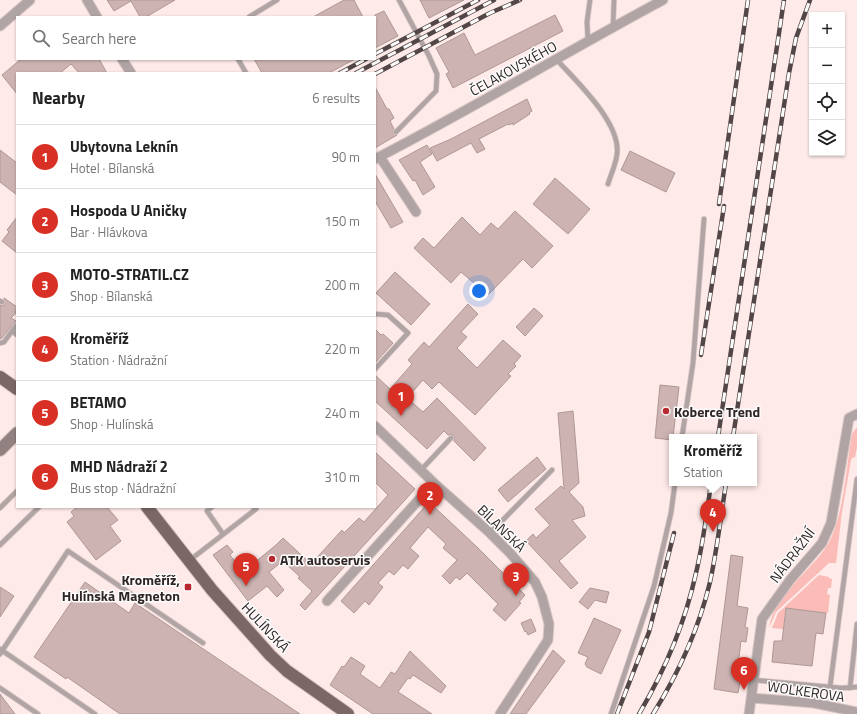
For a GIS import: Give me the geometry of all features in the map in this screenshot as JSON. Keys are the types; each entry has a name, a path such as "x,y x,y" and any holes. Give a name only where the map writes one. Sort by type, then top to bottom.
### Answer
{"main road":[{"path":"0,377 16,388"},
{"path":"0,450 16,434"},
{"name":"HULÍNSKÁ","path":"149,508 212,590 270,655 299,680 348,714"}],"street":[{"path":"0,26 30,0"},
{"path":"87,0 96,16"},
{"name":"ČELAKOVSKÉHO","path":"377,158 557,60 588,41 663,0"},
{"path":"123,60 129,72"},
{"path":"377,158 416,212"},
{"name":"NÁDRAŽNÍ","path":"750,714 762,618 790,580 822,543 831,523 849,418 857,414"},
{"name":"BÍLANSKÁ","path":"376,427 510,553 535,582 542,597 549,624 548,640 500,714"},
{"path":"327,601 434,483"},
{"name":"WOLKEROVA","path":"752,698 814,703 857,712"}],"lane":[{"path":"251,16 277,0"},
{"path":"396,132 436,91 438,74 399,0"},
{"path":"588,41 587,22 590,0"},
{"path":"613,27 614,0"},
{"path":"239,60 245,72"},
{"path":"557,60 604,113 616,135 617,153 608,184"},
{"path":"682,434 693,363 704,219"},
{"path":"376,314 388,315 408,333 376,368"},
{"path":"0,343 4,342 16,325"},
{"path":"12,331 16,334"},
{"path":"420,470 451,438"},
{"path":"490,534 552,470"},
{"path":"830,687 857,479"},
{"path":"611,714 654,586 671,512 675,486"},
{"path":"0,508 16,492"},
{"path":"0,545 38,508"},
{"path":"189,560 255,508"},
{"path":"206,509 223,534"},
{"path":"95,714 0,651 68,552 203,643"},
{"path":"850,688 857,624"},
{"path":"754,680 830,687 857,687"},
{"path":"0,688 38,714"},
{"path":"85,714 88,709"}],"shaded area":[{"path":"857,427 857,447 855,457 851,460 842,512 836,563 829,563 776,612 769,628 778,604 794,583 821,554 833,533 838,520 844,491 852,434"},
{"path":"819,575 832,579 831,588 828,588 827,594 830,595 828,613 786,608 783,629 772,628 778,613"}],"building":[{"path":"107,0 175,0 148,16 139,16 131,1 114,11"},
{"path":"344,0 354,0 362,16 315,16"},
{"path":"420,0 464,0 429,18"},
{"path":"384,11 398,36 376,47 376,16 375,15"},
{"path":"555,15 563,31 453,88 446,74 449,72 436,48 464,33 475,55"},
{"path":"20,60 100,60 106,72 78,72 71,64 61,72 16,72 16,93 2,75"},
{"path":"255,60 353,60 331,72 261,72"},
{"path":"376,89 387,109 389,109 394,118 390,121 394,129 393,133 397,135 376,147"},
{"path":"527,99 532,111 529,113 530,114 513,125 513,123 508,124 479,139 485,149 477,153 471,143 437,161 430,148 451,139"},
{"path":"427,145 432,154 420,162 435,187 423,195 415,180 413,181 399,160"},
{"path":"0,150 16,162 16,194 0,182"},
{"path":"630,151 675,173 666,192 621,170"},
{"path":"376,176 403,222 391,228 376,203"},
{"path":"555,178 590,209 568,234 533,204"},
{"path":"515,211 553,246 532,268 523,259 488,295 461,272 451,283 414,248 423,238 434,248 462,217 480,235 491,223 498,229"},
{"path":"16,218 16,252 2,241 9,232 7,230"},
{"path":"395,272 430,304 411,325 376,293"},
{"path":"4,298 16,306 13,311 14,315 11,318 16,321 1,339 0,305 3,306 5,304"},
{"path":"468,304 478,314 461,332 467,337 457,348 477,368 503,340 521,356 514,364 516,366 508,374 511,376 475,415 439,382 432,389 423,380 407,398 423,412 437,398 486,448 474,461 454,441 454,436 451,434 448,435 444,431 427,449 376,402 376,376 390,389 412,364 408,360 424,342 429,347"},
{"path":"534,308 543,316 525,336 516,327"},
{"path":"376,330 393,343 376,362"},
{"path":"660,385 679,387 673,434 669,434 669,440 655,438"},
{"path":"573,411 579,483 569,492 583,507 585,516 572,520 586,537 559,561 578,583 571,589 526,541 533,534 536,538 550,525 535,509 561,486 564,489 558,413"},
{"path":"376,453 415,489 305,610 300,605 312,591 283,561 269,572 284,590 277,597 267,586 248,601 213,555 227,545 233,552 230,555 243,572 283,538 311,564 342,530 344,533 359,518 364,522 388,495 376,483"},
{"path":"537,457 546,469 508,502 498,490"},
{"path":"429,502 525,595 519,602 521,603 505,621 493,610 498,604 467,573 460,580 456,577 450,584 442,576 457,560 443,548 446,544 428,527 410,548 419,556 408,569 403,565 394,575 389,571 378,583 383,587 369,605 365,601 354,613 341,601"},
{"path":"76,508 108,508 118,520 110,526 121,541 96,560 67,522 74,516 71,512"},
{"path":"731,555 743,557 737,606 748,608 745,627 748,628 746,642 741,641 738,665 743,665 738,693 714,689"},
{"path":"85,582 129,613 135,603 300,714 120,714 67,677 66,679 34,657"},
{"path":"0,587 14,596 0,617"},
{"path":"590,588 609,592 606,603 595,600 588,609 579,602"},
{"path":"786,608 826,613 823,634 816,633 812,666 772,662 774,641 782,641"},
{"path":"594,618 621,630 601,674 587,667 585,664 588,657 578,653"},
{"path":"531,619 536,631 528,635 521,623"},
{"path":"553,650 565,661 526,714 510,714"},
{"path":"410,651 446,686 441,693 413,675 410,679 408,678 398,692 432,714 373,714 330,685 342,666 344,667 351,657 365,666 360,674 380,688 391,672 395,674"},
{"path":"0,694 15,714 0,714"}],"railway":[{"path":"376,53 478,0"},
{"path":"358,72 494,0"},
{"path":"376,73 490,13 520,0"},
{"path":"719,204 748,0"},
{"path":"718,434 784,0"},
{"path":"733,434 789,73 796,38 810,0"},
{"path":"342,72 364,60"},
{"path":"701,355 724,206"},
{"path":"639,714 666,663 686,610 701,551 711,486"},
{"path":"653,714 679,667 700,616 715,558 726,486"},
{"path":"617,714 649,632 674,533"}],"place":[{"name":"Koberce Trend","path":"666,411"},
{"name":"Ubytovna Leknín","path":"401,416"},
{"name":"Hospoda U Aničky","path":"430,515"},
{"name":"Kroměříž","path":"713,532"},
{"name":"ATK autoservis","path":"272,559"},
{"name":"BETAMO","path":"246,586"},
{"name":"Kroměříž, Hulínská Magneton","path":"188,587"},
{"name":"MOTO-STRATIL.CZ","path":"516,596"},
{"name":"MHD Nádraží 2","path":"744,690"}]}
